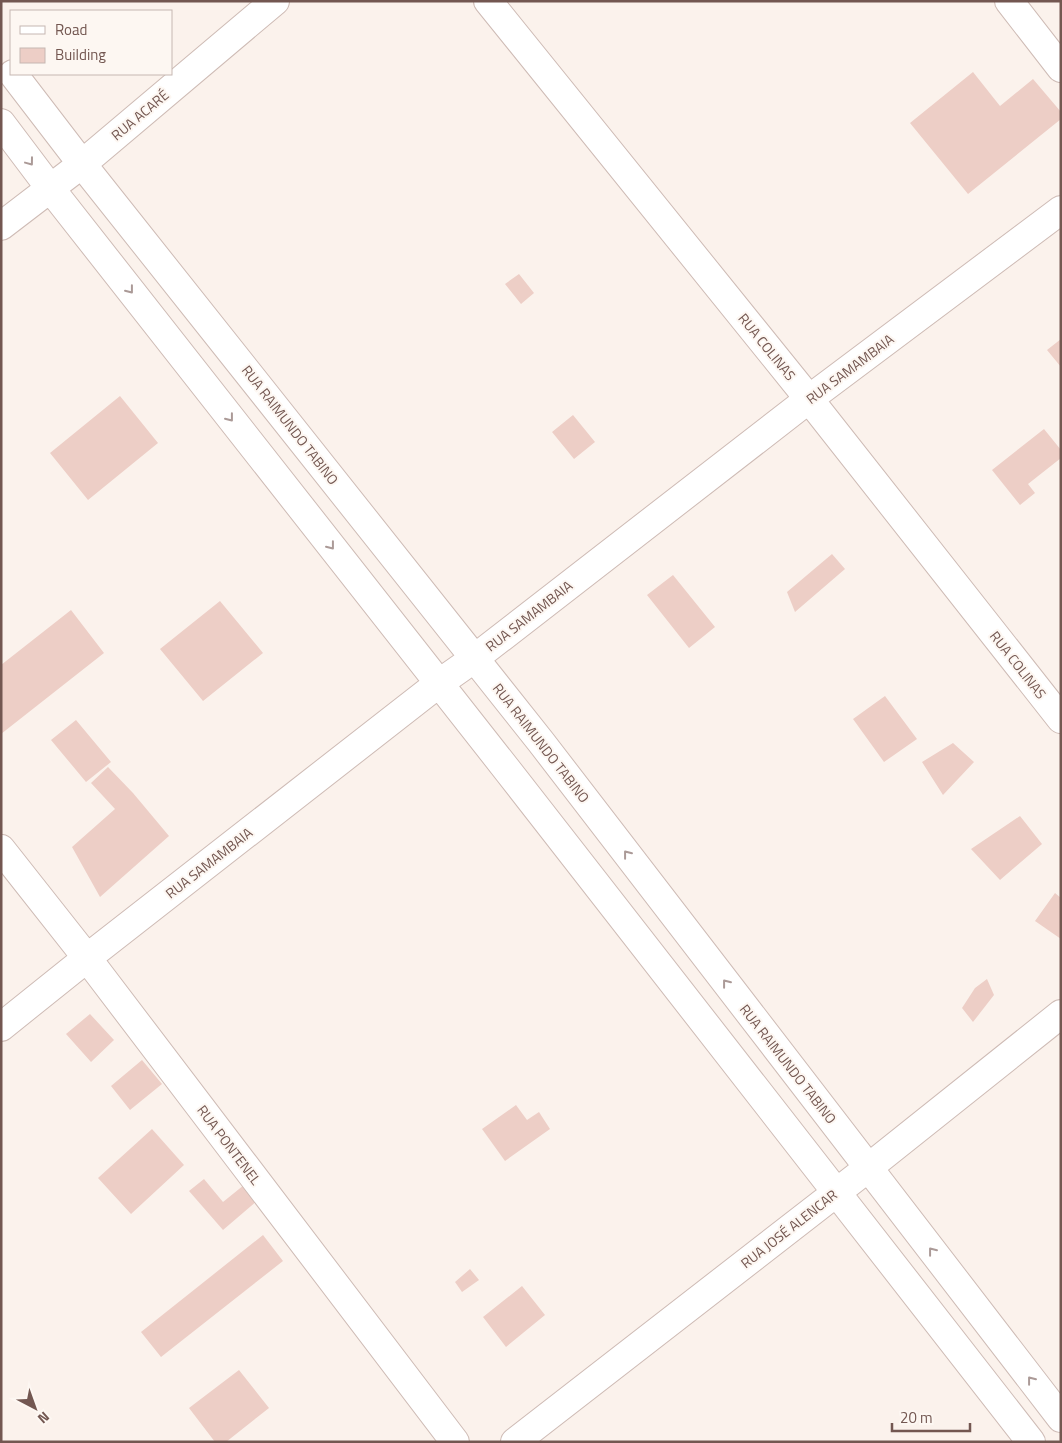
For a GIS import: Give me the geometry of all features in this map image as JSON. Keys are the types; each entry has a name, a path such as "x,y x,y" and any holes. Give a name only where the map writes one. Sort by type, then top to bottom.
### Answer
{"street":[{"name":"RUA ACARÉ","path":"1,226 82,164 275,1"},
{"name":"RUA COLINAS","path":"488,1 810,399 1061,719"},
{"path":"1009,1 1061,68"},
{"name":"RUA RAIMUNDO TABINO","path":"1,58 10,69"},
{"name":"RUA RAIMUNDO TABINO","path":"14,75 82,164 541,742 1061,1418"},
{"path":"1,123 1031,1442"},
{"name":"RUA SAMAMBAIA","path":"1,1027 438,684 475,658 810,399 1061,210"},
{"path":"508,771 541,742"},
{"name":"RUA PONTENEL","path":"1,849 87,958 455,1442"},
{"name":"RUA JOSÉ ALENCAR","path":"515,1442 868,1168 1061,1014"}],"building":[{"path":"973,72 1000,106 1033,79 1061,112 1061,119 968,194 910,123"},
{"path":"519,274 534,293 521,304 505,284"},
{"path":"1061,339 1061,367 1047,350"},
{"path":"120,396 158,443 88,500 50,453"},
{"path":"573,415 595,442 574,459 552,432"},
{"path":"1044,429 1061,450 1061,458 1028,484 1035,493 1020,505 992,470"},
{"path":"832,554 845,569 795,612 787,592"},
{"path":"673,575 715,627 689,648 647,595"},
{"path":"220,601 263,653 203,701 160,649"},
{"path":"71,610 104,653 1,734 1,665"},
{"path":"885,696 917,739 884,762 853,719"},
{"path":"76,720 111,762 86,782 51,740"},
{"path":"953,743 974,762 943,795 922,762"},
{"path":"108,767 133,793 169,836 100,897 72,847 115,809 91,783"},
{"path":"1020,816 1042,844 1000,880 971,849"},
{"path":"1055,893 1061,898 1061,939 1035,921"},
{"path":"987,979 994,995 973,1022 962,1008 975,988"},
{"path":"90,1014 114,1040 91,1062 66,1034"},
{"path":"142,1060 162,1084 130,1110 111,1086"},
{"path":"516,1105 527,1120 539,1112 550,1129 505,1161 482,1129"},
{"path":"152,1129 184,1165 131,1214 98,1178"},
{"path":"204,1179 223,1202 244,1185 257,1201 223,1230 189,1191"},
{"path":"263,1235 283,1261 161,1357 141,1332"},
{"path":"470,1269 479,1280 462,1292 455,1282"},
{"path":"522,1286 545,1315 506,1347 483,1317"},
{"path":"239,1370 269,1408 226,1442 215,1442 189,1408"}]}
